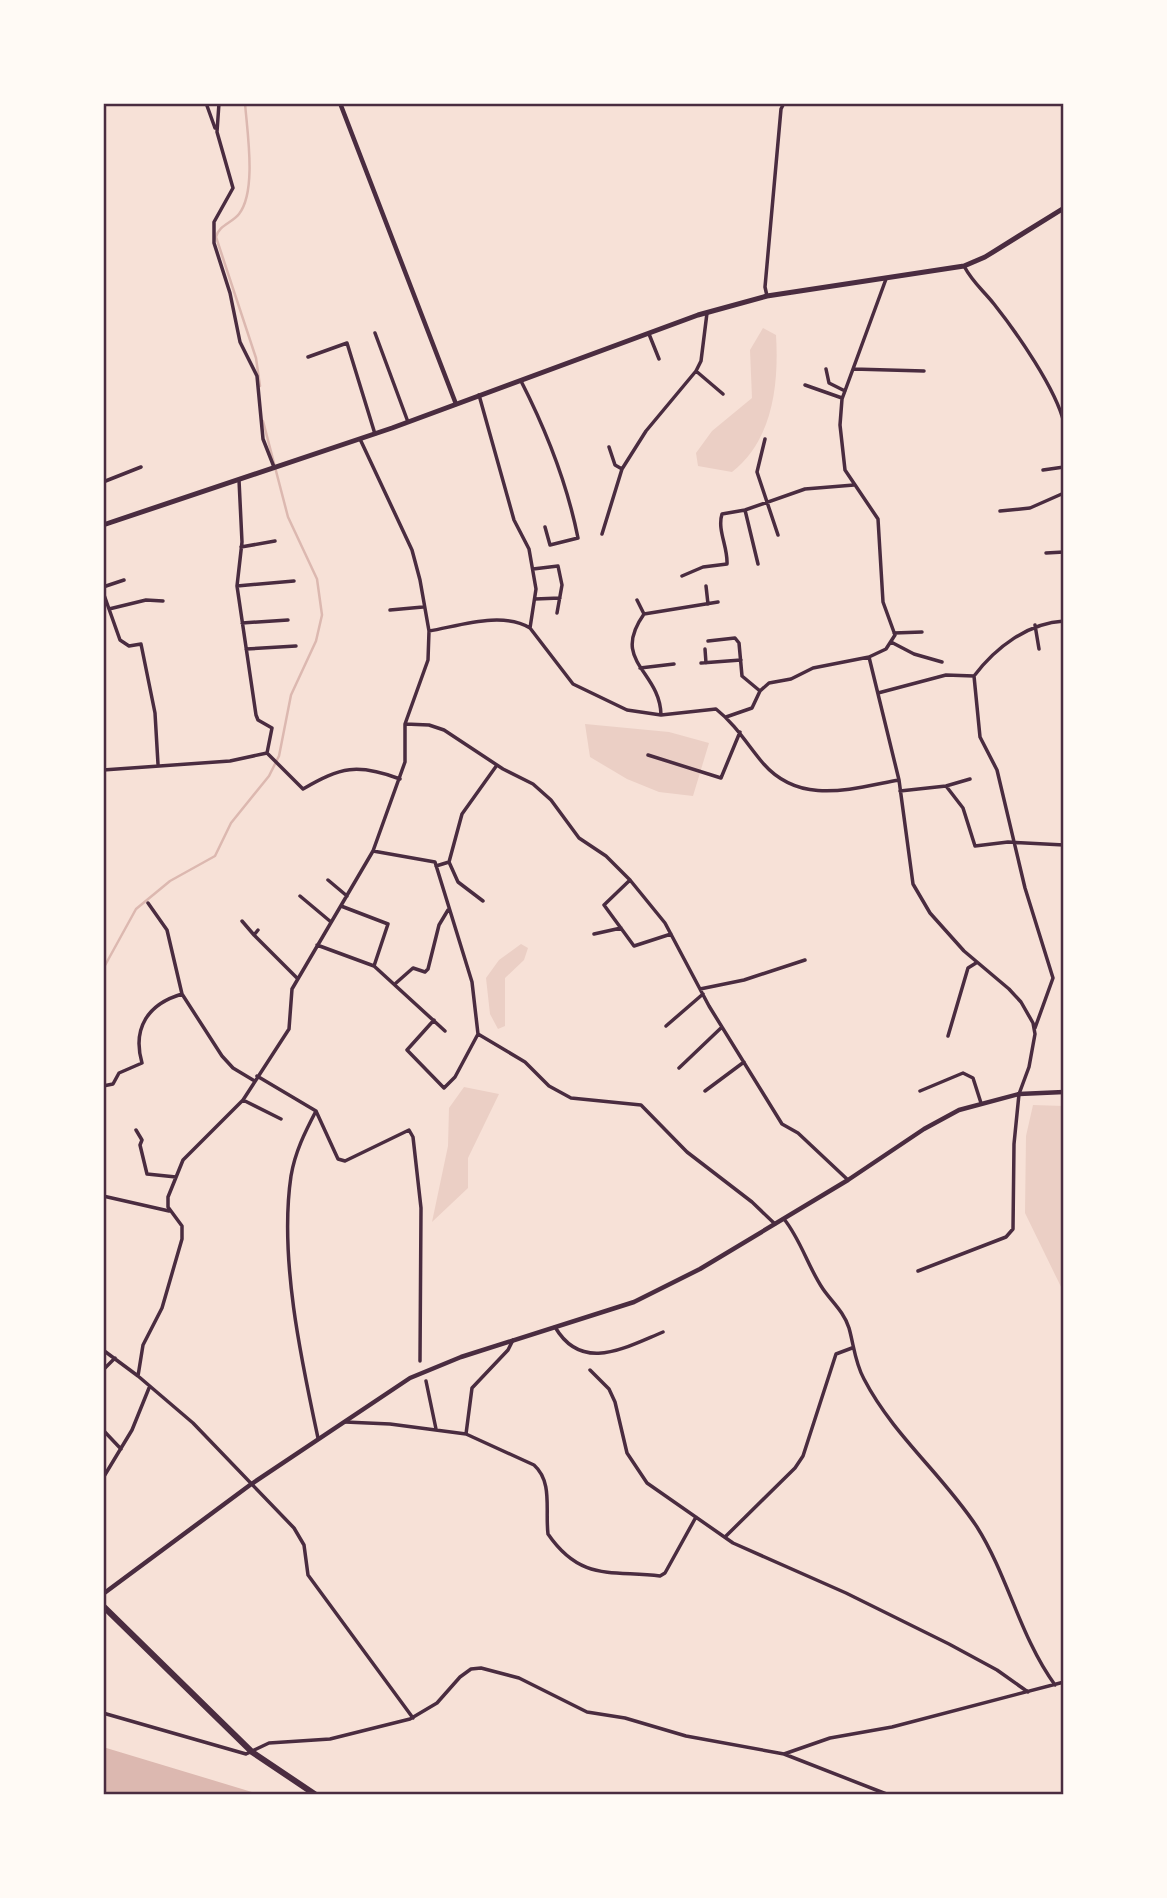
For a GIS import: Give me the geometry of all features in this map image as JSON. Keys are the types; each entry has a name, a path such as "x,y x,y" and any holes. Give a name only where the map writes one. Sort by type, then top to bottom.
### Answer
{"highway":[{"path":"103,1606 252,1752 316,1795"}],"main road":[{"path":"103,525 375,434 708,312 767,296 964,266 985,257 1064,208"}],"street":[{"path":"206,103 233,188 214,222 214,243 230,293 240,342 257,376 263,439 274,467"},
{"path":"217,132 219,103"},
{"path":"340,103 456,404"},
{"path":"767,296 765,287 781,109 784,103"},
{"path":"964,266 975,286 993,303 1053,393 1064,423"},
{"path":"726,717 752,708 760,691 769,683 791,679 813,668 869,657 886,649 891,642 894,633 883,603 878,519 845,470 841,455 842,398 887,279"},
{"path":"602,534 622,469 646,431 696,371 701,361 708,312"},
{"path":"649,332 659,359"},
{"path":"375,333 408,422"},
{"path":"308,356 347,343 375,434"},
{"path":"826,369 828,383 845,391"},
{"path":"853,369 924,371"},
{"path":"696,371 723,394"},
{"path":"520,379 556,459 570,498 578,538 550,545 545,527"},
{"path":"805,385 842,398"},
{"path":"479,395 514,520 529,549 535,599 530,628"},
{"path":"138,1376 143,1345 162,1308 182,1239 182,1226 171,1211 168,1196 183,1160 243,1100 289,1029 292,989 373,851 405,762 405,724 428,660 429,631 423,607 421,580 412,550 360,439"},
{"path":"765,439 757,472 778,535"},
{"path":"609,447 615,465 622,469"},
{"path":"103,482 141,467"},
{"path":"1043,470 1064,467"},
{"path":"239,480 241,547 237,586 256,715 258,720 272,729 267,752"},
{"path":"682,576 703,567 727,564 728,551 720,521 722,514 745,510 805,489 855,485"},
{"path":"1000,511 1030,508 1064,493"},
{"path":"745,510 758,564"},
{"path":"241,547 275,541"},
{"path":"1046,553 1064,552"},
{"path":"533,569 558,566 562,585 557,613"},
{"path":"103,586 124,580"},
{"path":"237,586 295,581"},
{"path":"706,586 708,604"},
{"path":"103,592 120,640 129,646 142,644 155,713 158,764"},
{"path":"535,599 560,598"},
{"path":"109,609 146,600 163,601"},
{"path":"637,600 644,614"},
{"path":"644,614 718,602"},
{"path":"390,610 423,607"},
{"path":"644,614 631,636 640,668 661,697 661,715"},
{"path":"242,623 288,620"},
{"path":"429,631 510,620 530,628 573,684 627,710 661,715 716,709 740,732 764,765 791,786 805,791 830,792 899,780"},
{"path":"878,692 946,675 974,676 998,651 1035,625 1064,621"},
{"path":"1035,625 1039,649"},
{"path":"894,633 922,632"},
{"path":"708,641 735,638 739,643 742,677 760,691"},
{"path":"891,642 914,654 942,662"},
{"path":"246,649 296,646"},
{"path":"705,649 704,663 741,660"},
{"path":"869,657 899,780 914,884 920,898 976,963 1021,1002 1034,1030"},
{"path":"640,668 674,664"},
{"path":"918,1270 1006,1237 1013,1229 1012,1168 1019,1094 1029,1067 1034,1030 1053,978 1025,888 997,770 980,737 974,676"},
{"path":"405,724 429,725 444,730 497,765 533,784 551,800 579,838 606,856 630,880 671,934 722,1027 782,1124 798,1133 848,1180"},
{"path":"648,755 721,778 740,732"},
{"path":"103,770 230,761 267,752"},
{"path":"267,752 303,789 344,769 376,770 400,779"},
{"path":"483,901 458,881 449,862 462,814 497,765"},
{"path":"900,791 946,786 970,779"},
{"path":"946,786 963,808 975,846 1015,842 1064,845"},
{"path":"373,851 435,862 472,982 478,1034 455,1077 444,1088 407,1050 434,1020"},
{"path":"436,866 449,862"},
{"path":"328,880 347,896"},
{"path":"630,880 605,901 604,905 621,928 638,947 671,934"},
{"path":"300,896 331,922"},
{"path":"148,904 167,930 182,994 222,1056 233,1068 316,1111 338,1159 345,1161 409,1130 413,1137 421,1208 420,1361"},
{"path":"341,906 388,924 374,966"},
{"path":"396,984 413,968 425,972 428,970 439,925 449,909"},
{"path":"242,921 297,978"},
{"path":"594,934 621,928"},
{"path":"254,935 258,930"},
{"path":"317,945 374,966 445,1031"},
{"path":"666,1026 702,991 805,960"},
{"path":"948,1036 968,968 976,963"},
{"path":"103,1086 113,1084 120,1073 142,1063 137,1046 150,1010 157,1003 182,994"},
{"path":"679,1068 722,1027"},
{"path":"478,1034 526,1062 561,1095 641,1105 687,1152 752,1202 775,1224"},
{"path":"705,1091 744,1062"},
{"path":"920,1091 963,1073 973,1078 981,1102"},
{"path":"103,1594 250,1485 410,1378 438,1364 634,1302 701,1269 848,1180 924,1129 981,1102 1019,1094 1064,1092"},
{"path":"243,1100 281,1119"},
{"path":"316,1111 300,1141 291,1176 289,1224 295,1326 318,1438"},
{"path":"136,1130 142,1140 140,1145 147,1174 176,1177"},
{"path":"103,1196 171,1211"},
{"path":"784,1219 793,1229 823,1290 836,1304 849,1328 852,1348 861,1374 888,1419 977,1528 1026,1633 1055,1685"},
{"path":"555,1327 568,1346 589,1354 607,1352 663,1332"},
{"path":"466,1434 472,1388 508,1350 513,1340"},
{"path":"725,1537 794,1468 803,1455 836,1354 852,1348"},
{"path":"103,1350 193,1423 294,1528 304,1545 308,1575 414,1717"},
{"path":"103,1370 116,1358"},
{"path":"590,1370 609,1390 615,1402 627,1452 647,1483 725,1537 948,1644 997,1670 1028,1692"},
{"path":"426,1381 436,1429"},
{"path":"103,1478 121,1449 149,1388"},
{"path":"342,1422 466,1434 534,1465 542,1472 547,1484 548,1534 584,1568 603,1574 660,1576 666,1573 696,1517"},
{"path":"103,1430 121,1449"},
{"path":"103,1713 242,1755 269,1743 330,1739 414,1717 437,1703 460,1677 471,1669 481,1668 519,1678 587,1712 625,1718 687,1736 784,1754 889,1795"},
{"path":"784,1754 830,1738 892,1727 1064,1682"}],"shaded area":[{"path":"763,328 776,335 777,354 774,391 765,428 746,459 732,472 698,466 696,453 712,431 752,398 750,350"},
{"path":"585,724 669,732 709,743 693,796 659,792 627,779 590,757"},
{"path":"521,944 528,948 524,960 505,978 505,1026 498,1029 490,1014 486,978 499,960"},
{"path":"464,1087 499,1094 468,1158 468,1188 432,1222 448,1146 449,1108"},
{"path":"1033,1105 1064,1106 1064,1293 1025,1213 1026,1136"},
{"path":"103,1747 262,1795 103,1795"}],"waterway":[{"path":"245,103 250,160 248,191 239,214 220,230 216,237 256,358 260,386"},
{"path":"103,969 136,909 170,881 215,856 231,823 269,776 279,756 291,695 316,641 322,615 317,579 288,517 263,421"}]}
